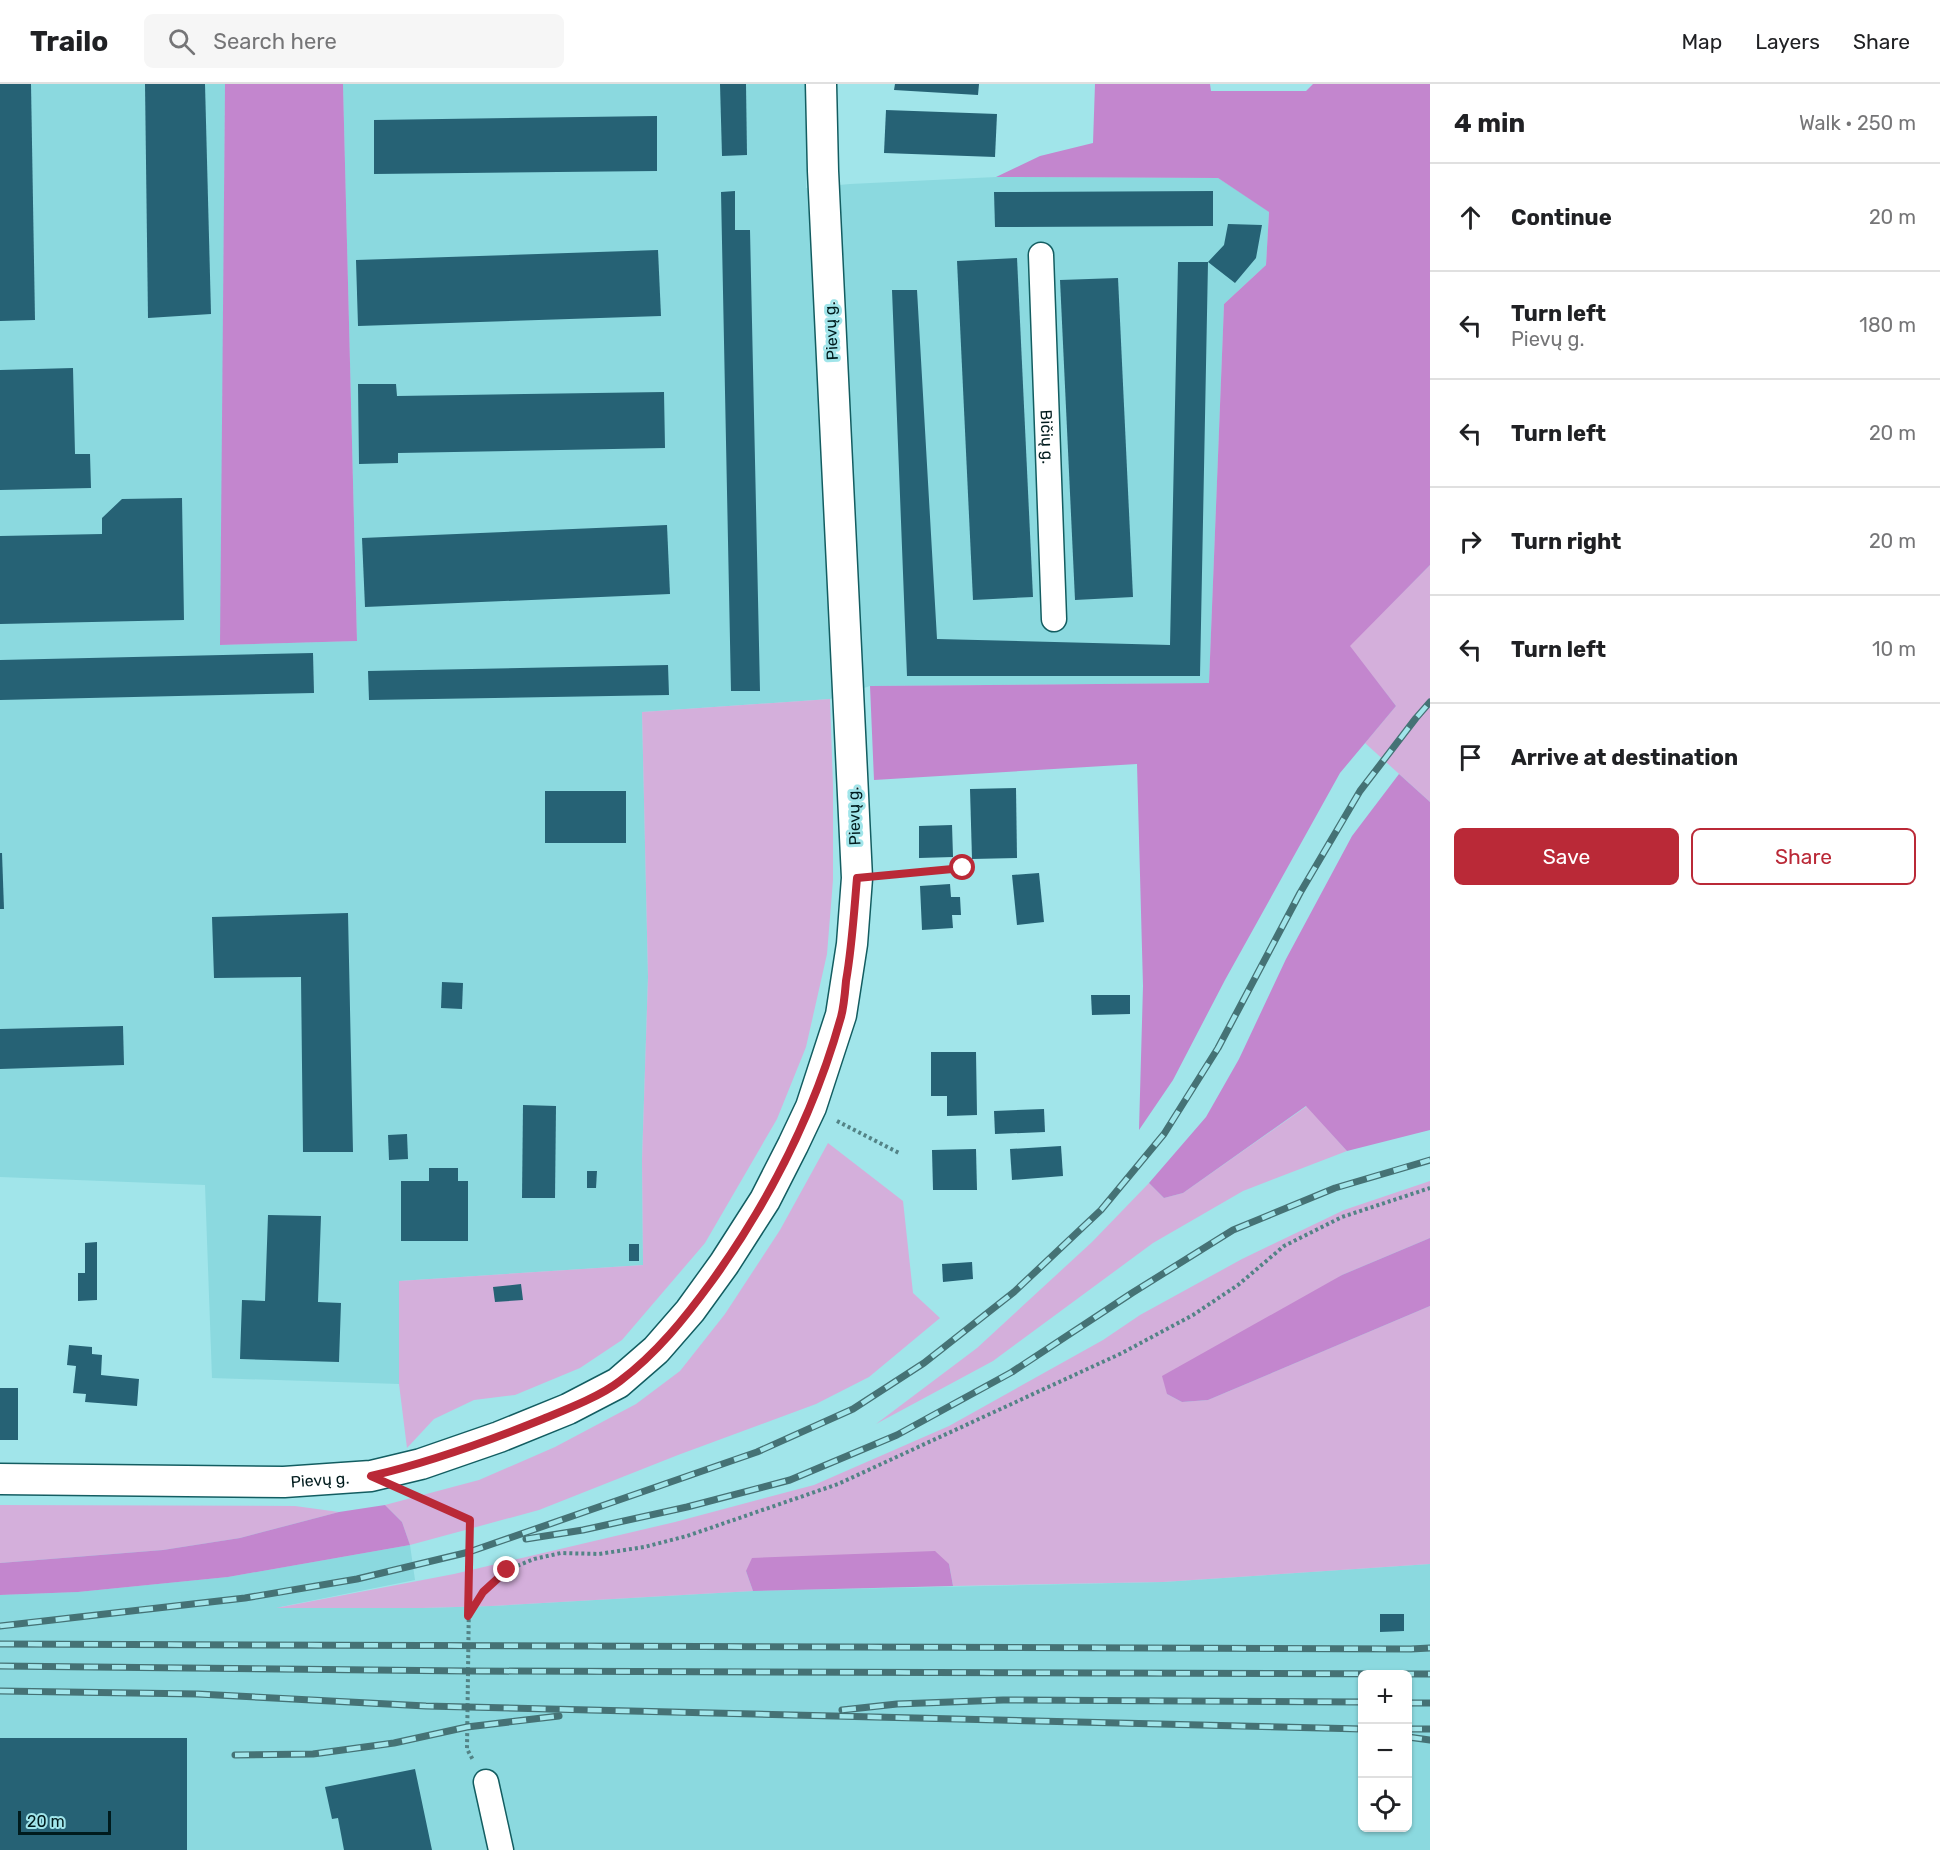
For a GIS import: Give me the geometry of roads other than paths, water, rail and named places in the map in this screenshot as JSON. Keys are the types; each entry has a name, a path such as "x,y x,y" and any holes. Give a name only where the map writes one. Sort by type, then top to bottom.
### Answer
{"street":[{"name":"Pievų g.","path":"0,1479 284,1482 371,1476 421,1464 499,1437 568,1409 618,1383 656,1350 690,1311 724,1264 765,1200 811,1107 841,1015 852,944 857,878 823,171 821,84"},
{"name":"Bičių g.","path":"1041,255 1054,619"},
{"path":"486,1782 501,1850"}],"railway":[{"path":"0,1626 245,1598 357,1579 469,1552 757,1452 853,1409 924,1363 1014,1292 1101,1210 1164,1134 1218,1048 1300,893 1360,791 1430,702"},
{"path":"526,1539 583,1530 687,1507 790,1480 897,1435 1012,1372 1233,1230 1335,1188 1430,1160"},
{"path":"0,1644 1430,1648"},
{"path":"0,1666 468,1671 1430,1674"},
{"path":"0,1691 198,1694 426,1706 1358,1729"},
{"path":"842,1710 897,1704 1003,1700 1358,1702"},
{"path":"1412,1703 1430,1703"},
{"path":"235,1755 313,1754 394,1743 467,1727 559,1716"},
{"path":"1412,1729 1430,1729"},
{"path":"1412,1738 1430,1740"}]}
